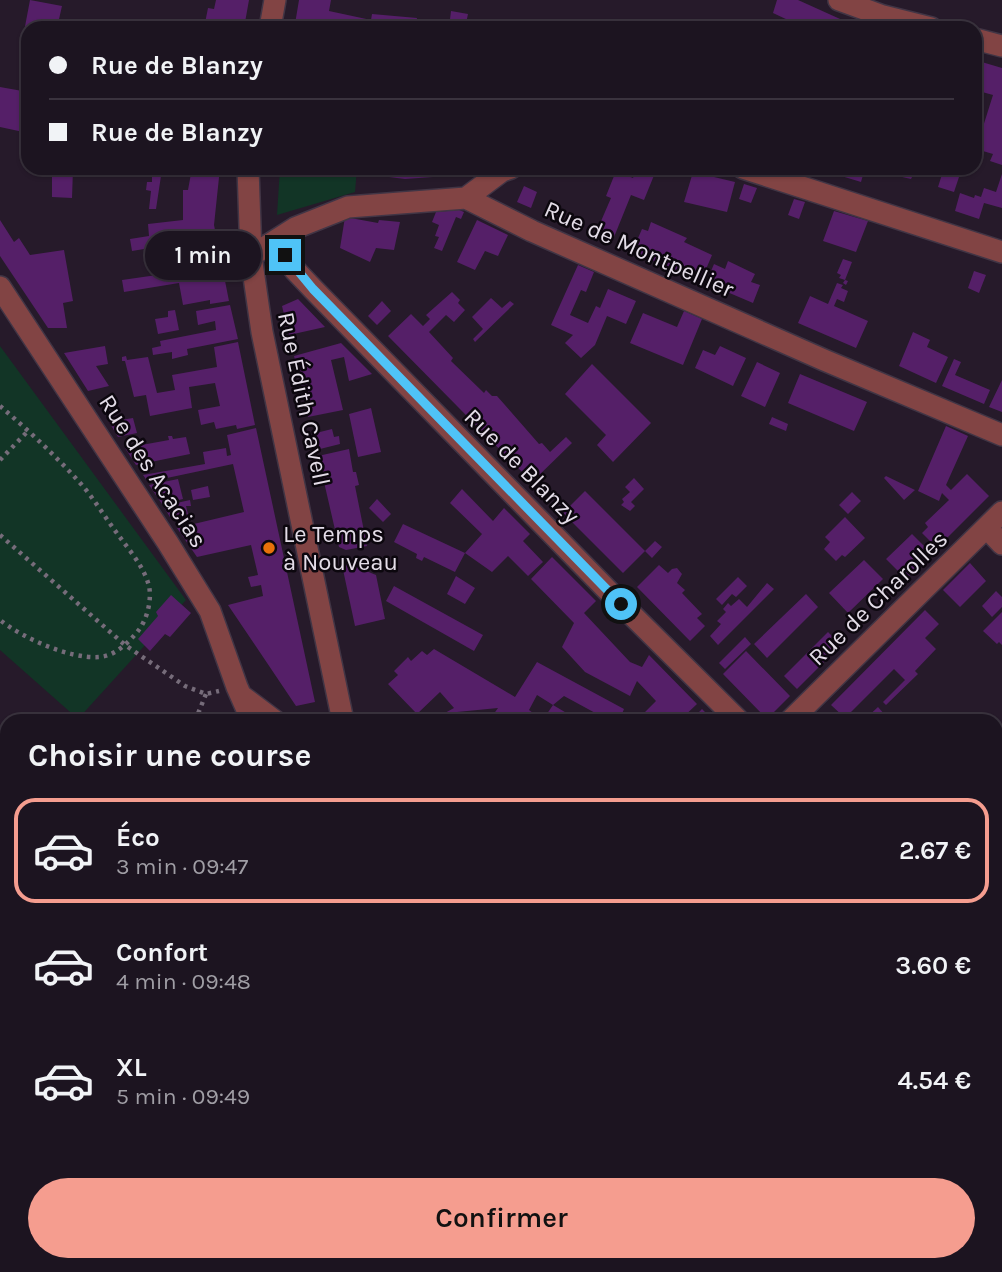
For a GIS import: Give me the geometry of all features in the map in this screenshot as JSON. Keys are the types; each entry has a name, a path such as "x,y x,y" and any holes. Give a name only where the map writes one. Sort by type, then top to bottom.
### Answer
{"street":[{"path":"271,21 275,0"},
{"path":"839,0 903,21"},
{"path":"982,41 1002,46"},
{"name":"Rue Édith Cavell","path":"248,175 251,256 262,332 342,714"},
{"path":"251,256 295,228 348,207 466,198 497,175"},
{"path":"765,175 1002,251"},
{"name":"Rue de Montpellier","path":"466,198 533,231 824,360 1002,435"},
{"name":"Rue de Blanzy","path":"275,240 295,270 322,299 732,714"},
{"name":"Rue des Acacias","path":"0,287 169,543 210,611 249,714"},
{"name":"Rue de Charolles","path":"797,714 1002,512"},
{"path":"987,528 1002,544"},
{"path":"239,691 267,714"}],"path":[{"path":"0,406 28,430 81,485 144,571 149,588 147,614 142,626 125,645 99,657 66,652 29,639 0,620"},
{"path":"0,460 28,430"},
{"path":"0,535 125,645 185,686 206,694 239,691"},
{"path":"198,714 206,694"}],"green space":[{"path":"280,175 356,175 355,192 277,215"},
{"path":"0,346 186,600 83,714 72,714 0,650"}],"building":[{"path":"30,0 62,6 59,21 26,21"},
{"path":"216,0 249,0 245,21 205,21 208,8 214,9"},
{"path":"299,0 331,0 329,11 371,20 372,14 417,18 417,21 296,21"},
{"path":"777,0 798,0 844,21 790,21 773,13"},
{"path":"451,11 468,14 466,21 450,21"},
{"path":"982,62 1002,68 1002,165 990,161 993,154 982,151 982,130 993,95 982,92"},
{"path":"0,87 21,91 21,132 0,127"},
{"path":"1002,174 1002,208 984,203 979,219 955,211 960,193 974,198 975,195 981,197 984,188 996,192"},
{"path":"52,175 73,175 72,198 52,197"},
{"path":"152,175 161,176 156,209 149,209 151,191 146,190 147,182 152,182"},
{"path":"191,175 219,175 214,225 229,301 210,304 210,300 183,305 179,283 124,292 122,280 199,269 199,264 194,265 192,255 175,258 171,232 160,234 162,246 132,251 130,239 149,236 148,224 183,220 183,190 188,190"},
{"path":"373,175 447,176 405,179"},
{"path":"614,175 633,178 634,175 654,175 644,200 631,195 612,242 595,235 611,198 606,196"},
{"path":"692,175 706,175 735,182 727,212 684,202"},
{"path":"838,175 863,175 861,182"},
{"path":"893,175 913,175 911,179"},
{"path":"942,175 960,175 954,192 938,187"},
{"path":"744,184 757,188 751,203 739,199"},
{"path":"524,186 537,192 531,208 517,202"},
{"path":"794,199 805,202 799,219 788,215"},
{"path":"834,211 868,221 856,252 823,241"},
{"path":"436,212 464,212 461,219 456,217 442,251 434,248 439,237 435,236 439,225 432,222"},
{"path":"345,217 378,223 379,220 400,222 394,250 376,248 370,262 340,248"},
{"path":"0,220 14,242 19,238 30,255 64,250 73,301 63,303 67,328 48,328 0,256"},
{"path":"477,220 508,235 498,256 485,251 475,270 457,262"},
{"path":"651,222 687,238 684,242 712,255 701,281 638,254 641,247 635,245 642,229 648,231"},
{"path":"843,259 852,262 845,280 839,278 841,275 837,273"},
{"path":"728,261 755,274 751,282 760,285 753,303 706,283 714,264 725,269"},
{"path":"578,265 594,272 586,292 581,290 570,315 588,323 596,306 600,308 608,289 636,301 626,324 607,316 595,345 581,358 565,343 573,335 551,325"},
{"path":"974,271 986,275 979,293 968,288"},
{"path":"837,283 848,291 844,302 837,299 834,306 868,321 856,348 798,323 810,296 828,304"},
{"path":"452,292 465,310 454,322 446,315 429,332 453,358 451,361 484,393 486,390 492,396 497,396 539,444 542,443 550,452 566,437 572,443 532,482 388,336 411,314 423,326 430,319 426,315"},
{"path":"491,298 502,308 510,301 514,304 475,342 473,339 483,329 472,317"},
{"path":"298,299 325,327 289,335 282,306"},
{"path":"382,301 391,311 377,325 368,316"},
{"path":"230,305 238,339 187,349 188,355 172,359 172,352 153,355 152,348 161,346 160,341 216,330 215,321 198,325 196,311"},
{"path":"175,310 179,330 158,334 155,319 168,317 168,311"},
{"path":"684,311 702,319 683,365 630,343 643,313 677,327"},
{"path":"913,332 930,340 927,347 948,357 936,383 899,366"},
{"path":"238,342 255,425 237,429 236,425 216,429 214,422 201,425 198,410 220,406 215,383 189,387 192,408 150,416 146,395 134,397 122,357 126,356 127,360 148,357 157,393 175,390 172,375 217,367 214,347"},
{"path":"341,343 372,374 349,381 344,357 331,360 343,410 308,417 294,356"},
{"path":"105,346 108,364 96,366 109,386 88,391 64,353"},
{"path":"720,346 746,358 733,386 695,368 703,350 715,355"},
{"path":"954,359 961,362 955,375 990,390 984,404 942,386"},
{"path":"757,362 780,373 765,407 741,396"},
{"path":"592,364 651,423 613,462 597,445 606,435 565,394"},
{"path":"800,374 867,402 854,431 788,403"},
{"path":"1002,380 1002,412 989,407"},
{"path":"371,408 381,452 358,457 349,414"},
{"path":"772,417 788,424 786,431 769,424"},
{"path":"133,418 137,433 118,437 109,422"},
{"path":"946,426 968,436 946,485 951,490 967,474 989,496 937,548 922,533 928,527 925,523 949,500 942,493 939,501 918,491"},
{"path":"256,428 315,702 296,706 228,605 263,596 261,585 251,587 248,577 258,575 251,545 197,557 177,528 244,512 233,464 148,482 143,475 205,464 203,452 226,448 227,456 231,455 227,435"},
{"path":"332,429 334,437 339,436 340,444 316,450 312,434"},
{"path":"168,436 173,439 186,437 190,454 136,465 125,448 169,440"},
{"path":"349,449 353,472 356,472 359,485 355,486 367,546 346,550 339,547 318,456"},
{"path":"886,476 915,490 904,500 884,478"},
{"path":"634,478 644,489 631,502 635,506 630,511 621,505 624,502 622,499 630,492 625,487"},
{"path":"178,479 183,499 162,504 149,485"},
{"path":"208,486 210,497 193,500 191,490"},
{"path":"462,489 493,521 504,508 530,534 523,541 543,562 528,576 508,556 492,572 465,553 482,534 450,503"},
{"path":"585,491 645,551 623,573 563,513"},
{"path":"852,492 861,501 848,514 839,505"},
{"path":"377,499 391,514 383,522 369,508"},
{"path":"190,500 191,506 186,506 188,514 170,517 163,506"},
{"path":"845,517 865,538 845,557 842,555 836,561 824,549 830,542 825,537"},
{"path":"403,524 465,553 455,572 424,557 422,561 416,558 417,554 394,542"},
{"path":"912,534 932,554 906,579 886,559"},
{"path":"655,541 662,547 652,558 645,551"},
{"path":"552,557 596,601 584,613 630,662 642,667 649,655 697,704 686,714 643,714 656,701 637,681 630,696 585,672 562,647 574,623 531,579"},
{"path":"864,560 883,579 848,613 829,593"},
{"path":"970,563 986,581 960,607 943,590"},
{"path":"349,564 376,575 385,619 355,626 342,565"},
{"path":"659,565 668,573 677,568 682,574 677,583 685,590 682,593 702,614 697,618 705,626 690,641 637,587"},
{"path":"456,576 475,588 465,604 447,594"},
{"path":"738,577 747,586 736,597 732,594 722,605 716,599"},
{"path":"767,583 774,589 718,645 710,636 721,624 717,621 726,612 723,609 728,603 731,606 739,599 747,607"},
{"path":"394,586 483,635 474,651 386,601"},
{"path":"996,591 1002,597 1002,607 992,617 982,606"},
{"path":"806,594 818,607 767,658 754,644"},
{"path":"171,595 191,613 170,637 165,634 150,651 138,639 158,616 156,612"},
{"path":"925,610 939,624 925,638 936,649 915,671 918,674 886,705 883,702 905,680 894,669 849,714 841,714 831,705"},
{"path":"1002,612 1002,645 999,642 997,644 983,631"},
{"path":"828,632 841,645 797,689 784,676"},
{"path":"745,637 751,644 725,669 719,663"},
{"path":"434,649 515,697 537,662 624,709 622,714 597,714 564,696 553,705 537,695 529,710 534,714 494,714 498,708 443,714 454,708 440,692 417,714 388,684 398,675 394,671 408,657 411,661 422,651 427,655"},
{"path":"746,651 790,696 772,714 762,714 723,674"},
{"path":"553,705 568,714 547,714"},
{"path":"878,707 884,714 870,714"}],"place":[{"name":"Le Temps à Nouveau","path":"269,548"}],"route":[{"path":"285,255 313,289 621,604"}]}
